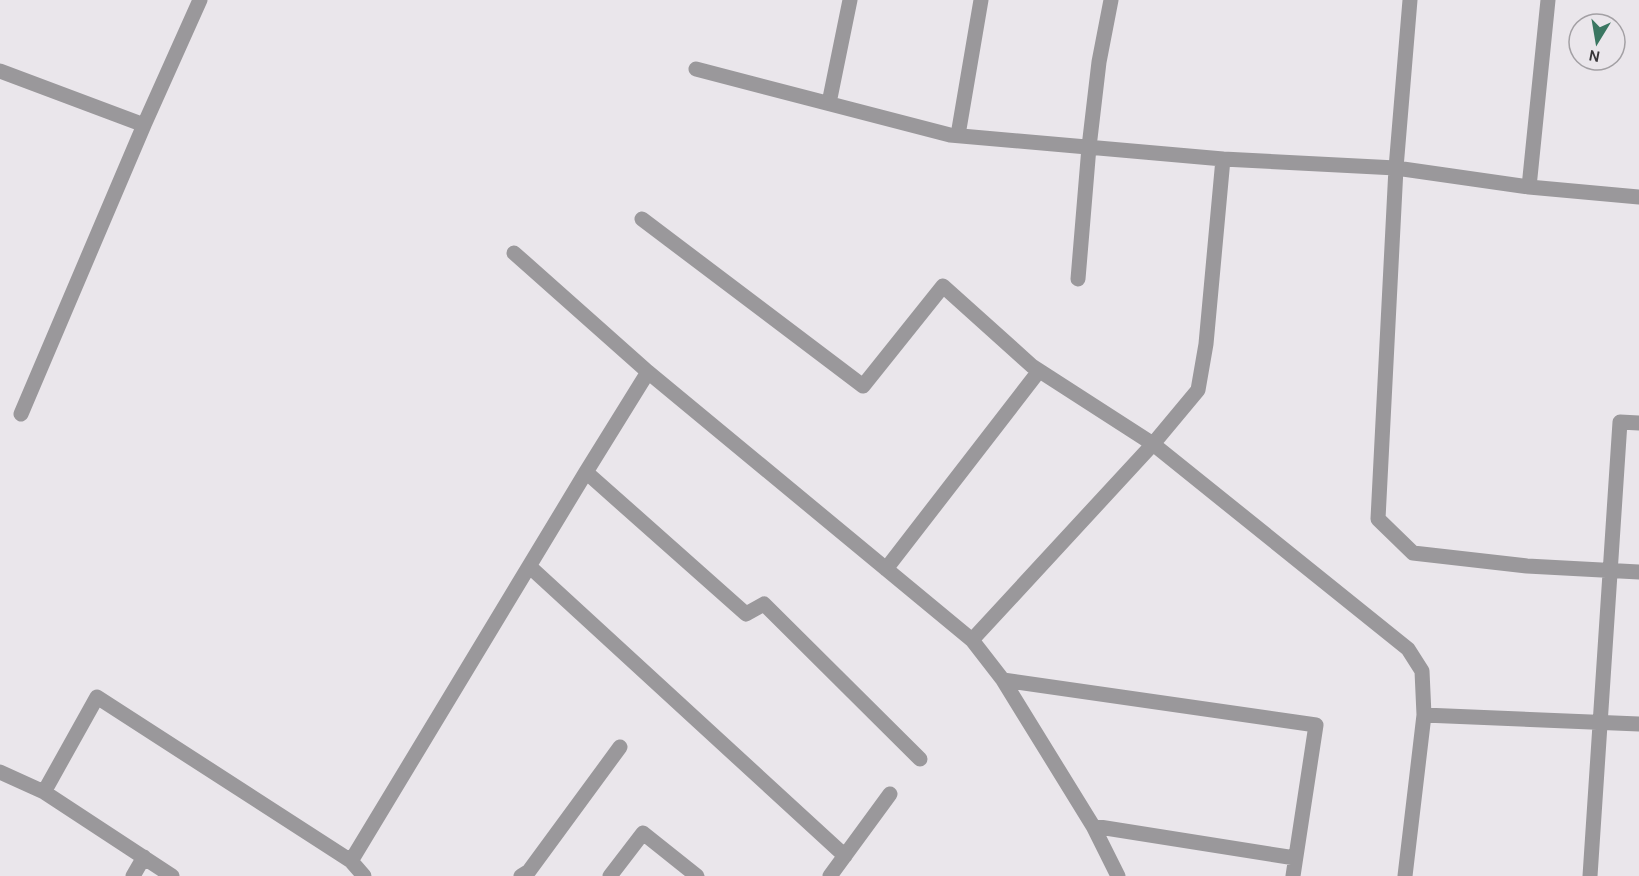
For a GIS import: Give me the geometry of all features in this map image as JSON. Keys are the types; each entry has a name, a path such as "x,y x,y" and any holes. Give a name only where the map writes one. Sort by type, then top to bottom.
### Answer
{"street":[{"path":"21,414 200,0"},
{"path":"829,103 850,0"},
{"path":"958,135 981,0"},
{"path":"1078,279 1099,62 1111,0"},
{"path":"1410,0 1396,168 1378,519 1413,552 1527,566 1639,572"},
{"path":"1529,187 1548,0"},
{"path":"696,69 950,135 1223,159 1396,168 1529,187 1639,197"},
{"path":"0,71 144,125"},
{"path":"972,640 1153,444 1198,390 1206,344 1223,159"},
{"path":"642,219 863,386 943,286 1039,371 1153,444 1408,649 1422,671 1424,715 1405,876"},
{"path":"514,253 648,372 972,640 1003,680 1093,826 1119,876"},
{"path":"886,569 1039,371"},
{"path":"351,861 648,372"},
{"path":"1590,876 1620,422 1639,423"},
{"path":"586,472 746,614 764,604 920,759"},
{"path":"529,566 845,856"},
{"path":"1003,680 1316,725 1293,876"},
{"path":"44,792 97,697 351,861 364,876"},
{"path":"1424,715 1639,724"},
{"path":"521,876 529,871 620,747"},
{"path":"0,772 44,792 172,876"},
{"path":"830,876 890,794"},
{"path":"1093,826 1295,858"},
{"path":"610,876 643,833 697,876"},
{"path":"133,876 144,857"}]}
